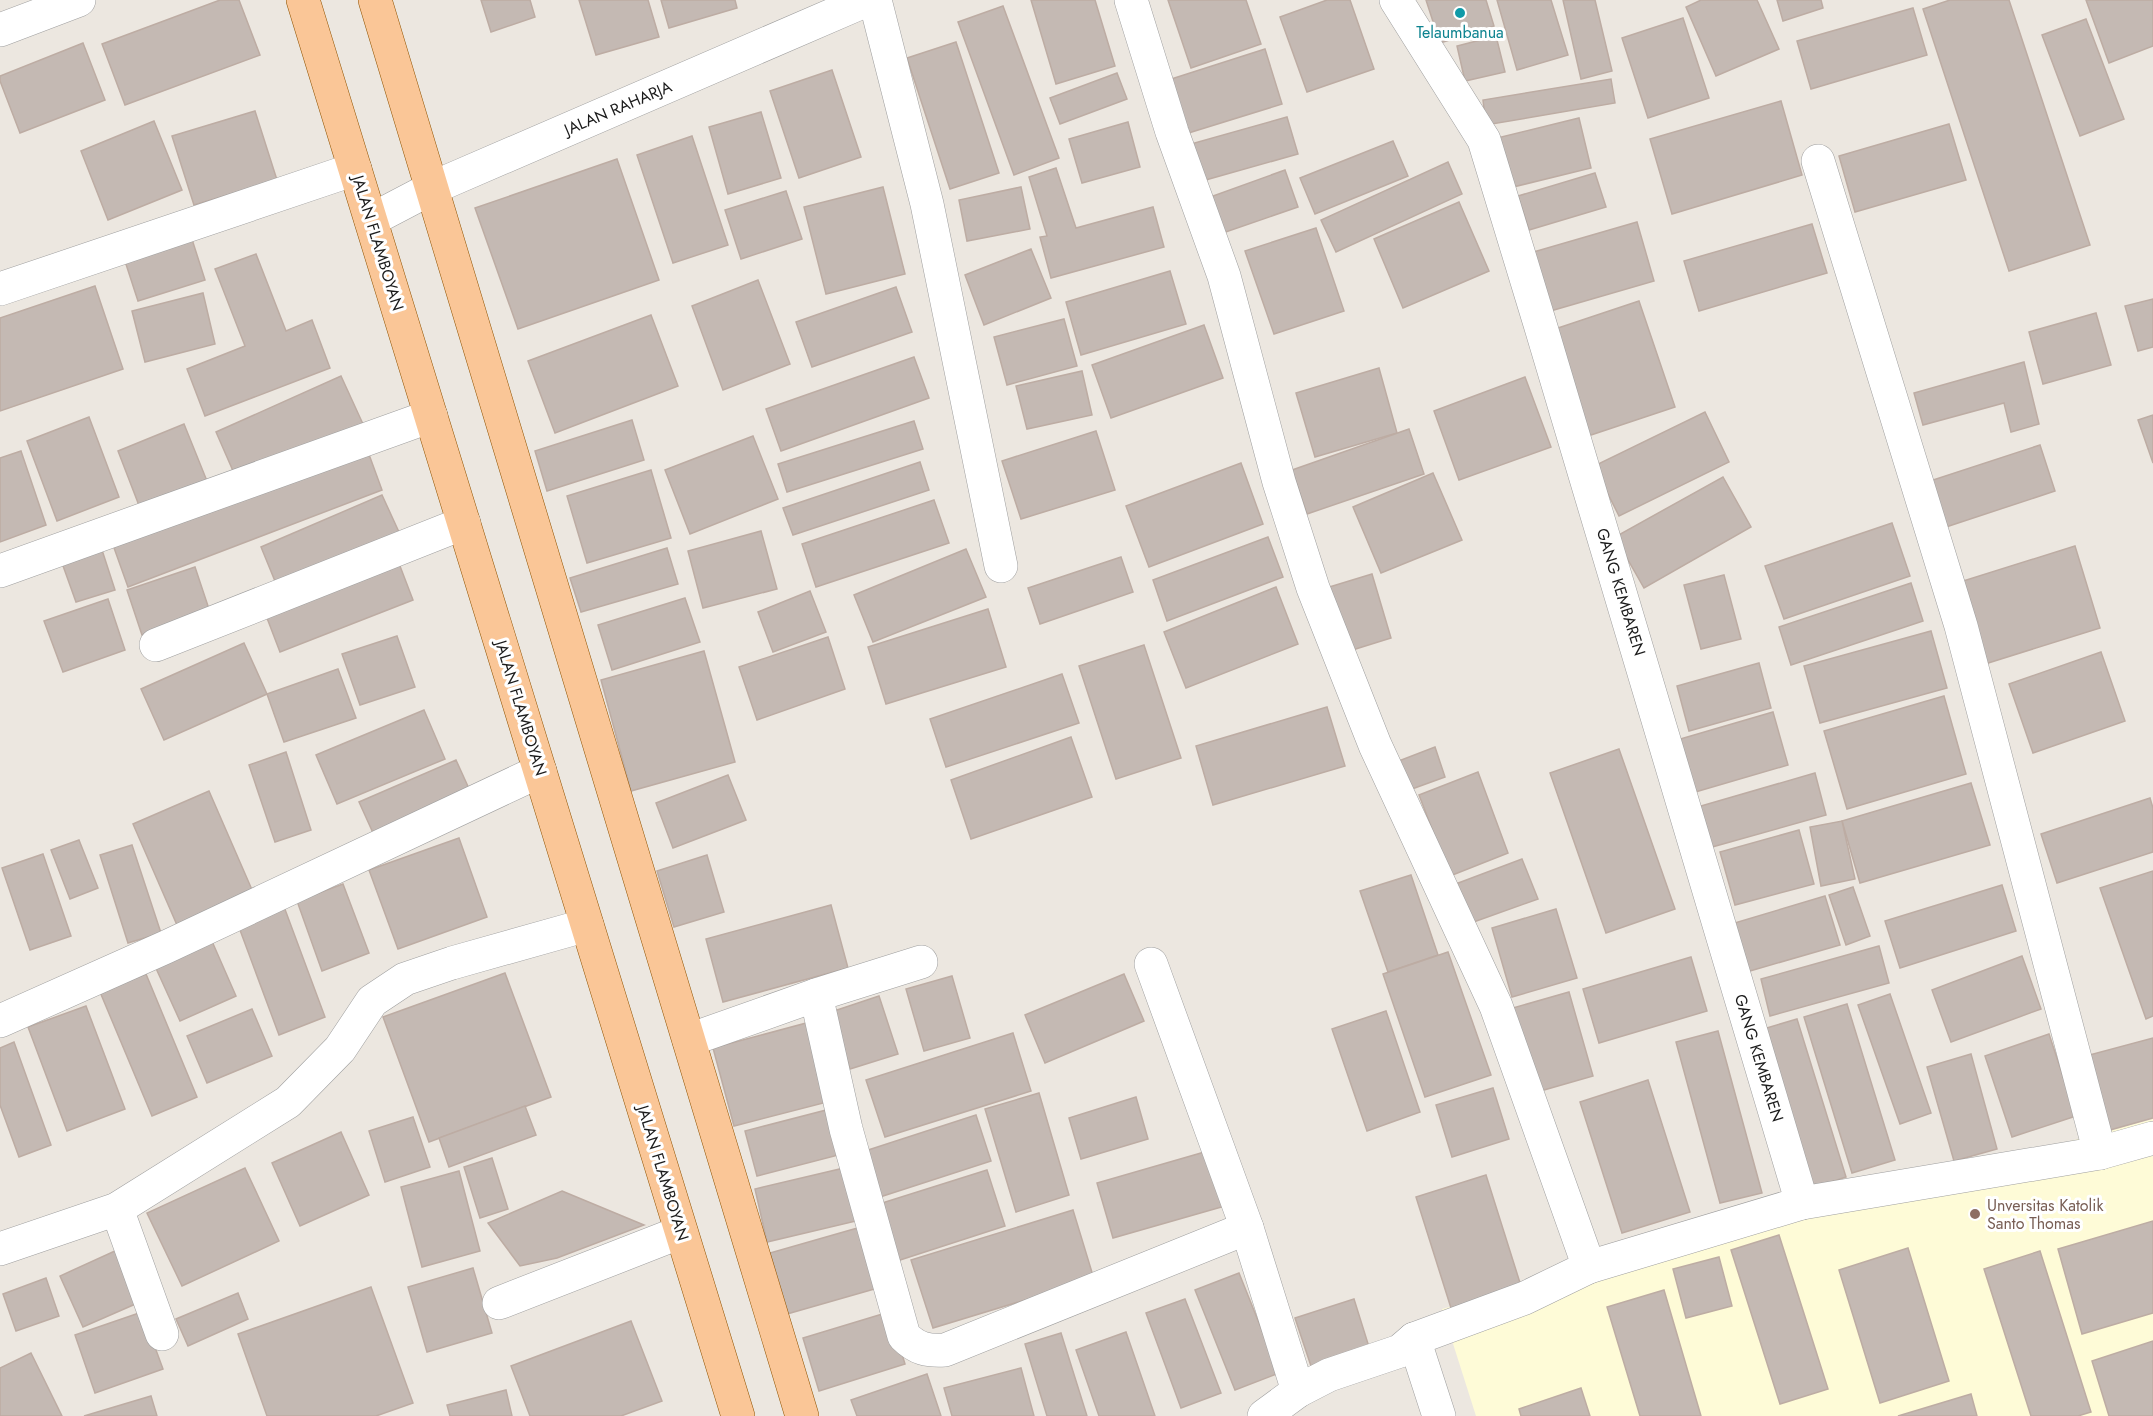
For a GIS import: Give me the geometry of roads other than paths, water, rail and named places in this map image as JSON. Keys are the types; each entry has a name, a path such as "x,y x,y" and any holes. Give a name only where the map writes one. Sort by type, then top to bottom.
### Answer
{"main road":[{"name":"JALAN FLAMBOYAN","path":"303,0 738,1416"},
{"path":"375,0 802,1416"}],"street":[{"path":"0,30 80,0"},
{"name":"JALAN RAHARJA","path":"371,220 432,188 867,0"},
{"path":"875,0 927,204 1001,566"},
{"path":"1131,0 1172,132 1224,276 1279,482 1313,588 1375,745 1496,1006 1589,1267"},
{"name":"GANG KEMBAREN","path":"1396,0 1484,140 1802,1203"},
{"path":"1818,161 1961,626 2100,1153"},
{"path":"0,289 355,169"},
{"path":"0,571 431,416"},
{"path":"156,645 464,523"},
{"path":"0,1021 166,947 540,771"},
{"path":"0,1249 117,1209 288,1102 340,1048 372,1001 405,979 452,963 587,925"},
{"path":"690,1040 816,995 921,962"},
{"path":"1151,964 1246,1228 1298,1391"},
{"path":"816,995 846,1129 904,1336 914,1346 929,1351 945,1350 1246,1228"},
{"path":"1264,1416 1298,1391 1329,1375 1400,1351 1414,1339 1525,1298 1589,1267 1802,1203 2100,1153 2153,1138"},
{"path":"117,1209 162,1334"},
{"path":"499,1303 681,1232"},
{"path":"1414,1339 1439,1416"}],"place":[{"name":"Telaumbanua","path":"1460,13"},
{"name":"Unversitas Katolik Santo Thomas","path":"1975,1214"}]}
